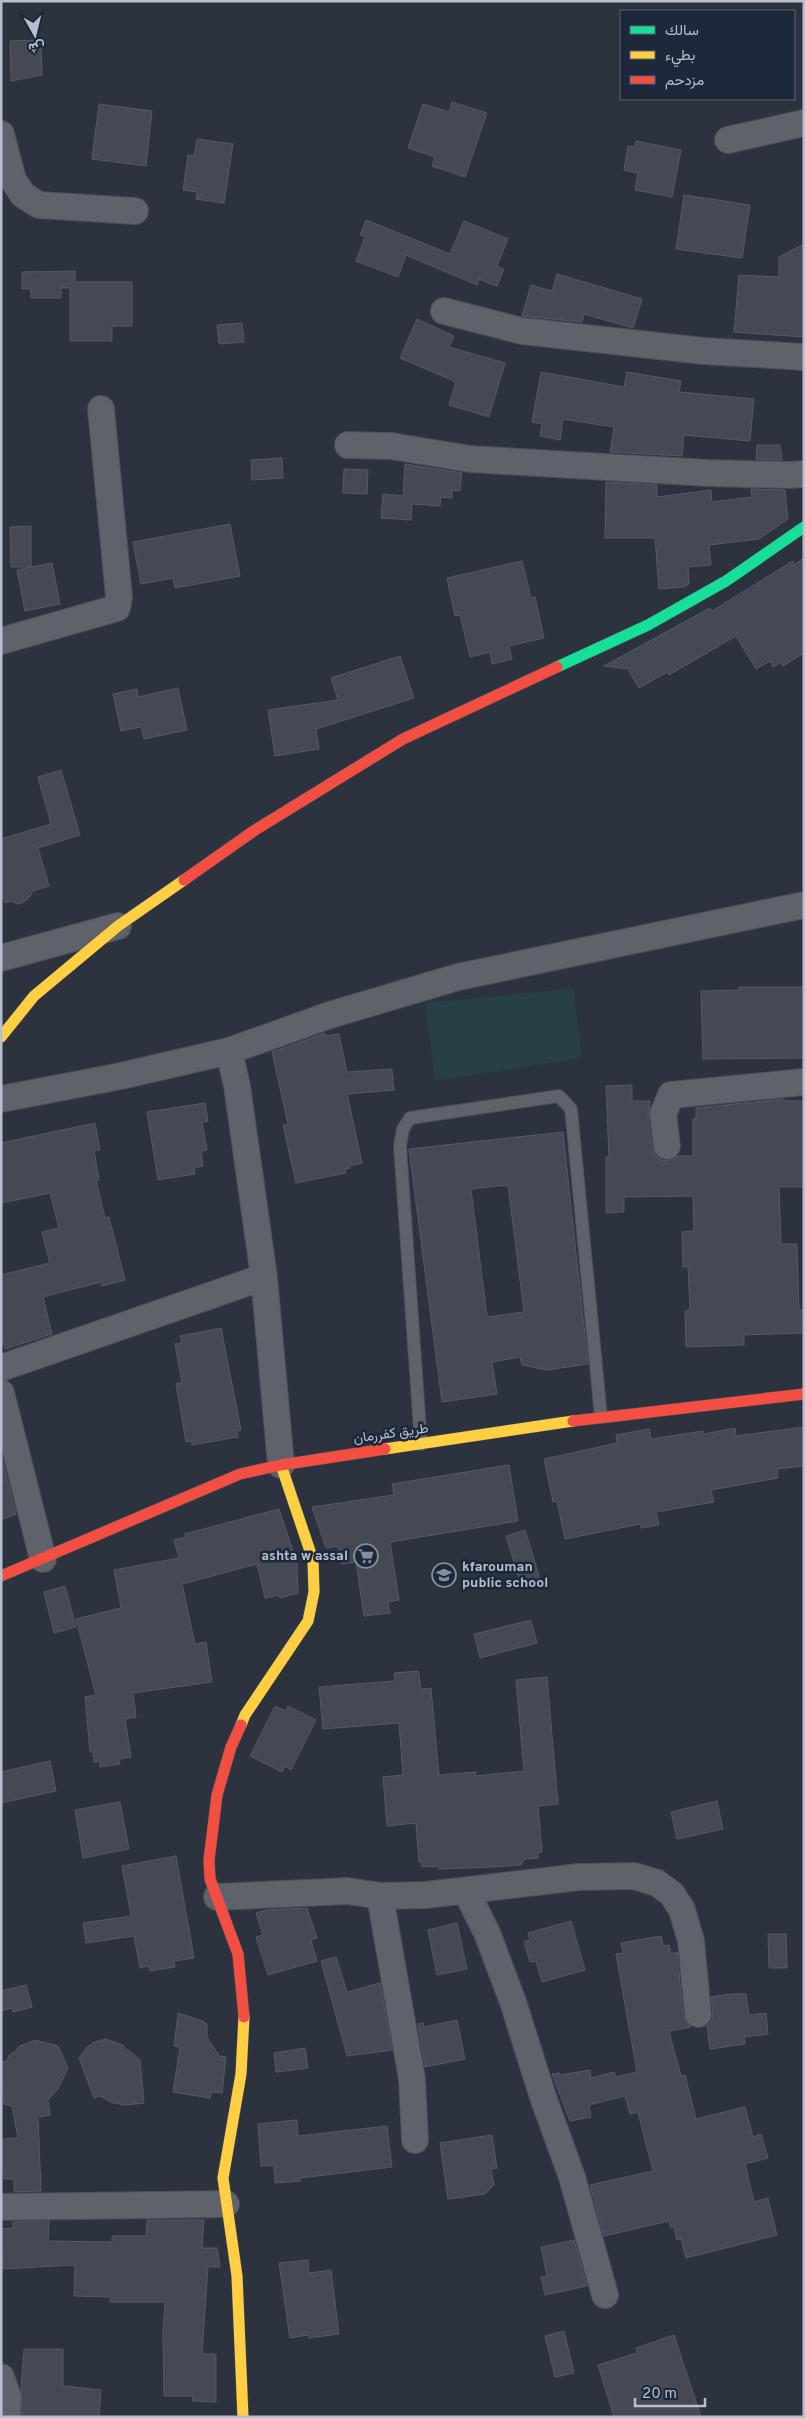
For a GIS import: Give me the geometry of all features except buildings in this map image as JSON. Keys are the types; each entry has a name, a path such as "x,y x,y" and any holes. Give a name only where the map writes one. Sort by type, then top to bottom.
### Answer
{"street":[{"path":"728,140 804,123"},
{"path":"1,134 13,180 23,195 39,205 135,210"},
{"path":"444,311 522,331 704,351 804,357"},
{"path":"1,642 117,608 119,597 100,409"},
{"path":"348,444 391,446 470,459 708,473 789,476 804,474"},
{"path":"1,1037 34,996 118,926 255,830 403,739 648,625 726,581 804,527"},
{"path":"1,1099 121,1076 229,1051 330,1015 458,977 804,905"},
{"path":"1,958 118,926"},
{"path":"229,1051 237,1086 264,1277 281,1465 313,1560 314,1592 308,1621 245,1714 224,1770 217,1795 209,1860 210,1879 238,1954 245,2007 241,2074 223,2178 237,2276 243,2417"},
{"path":"667,1146 663,1114 671,1094 804,1082"},
{"path":"1,1368 264,1277"},
{"name":"طريق كفررمان","path":"1,1576 240,1474 281,1465 601,1417 743,1399 804,1394"},
{"path":"3,1406 43,1559"},
{"path":"217,1896 348,1890 380,1896 466,1891 579,1877 634,1876 657,1882 672,1894 682,1910 691,1941 698,2014"},
{"path":"466,1891 487,1933 513,2002 544,2100 572,2177 605,2295"},
{"path":"380,1896 412,2079 414,2140"},
{"path":"1,2207 226,2204"},
{"path":"1,2377 8,2397 7,2417"}],"lane":[{"path":"421,1444 400,1146 403,1129 410,1118 559,1096 571,1109 601,1417"}],"shaded area":[{"path":"574,988 582,1058 435,1081 425,1003"}],"traffic: fast":[{"path":"557,667 648,625 726,581 804,527"}],"traffic: slow":[{"path":"1,1037 34,996 118,926 184,880"},
{"path":"385,1449 573,1421"},
{"path":"241,1725 245,1715 308,1621 314,1592 313,1560 281,1465"},
{"path":"243,2417 237,2276 223,2178 241,2074 244,2017"}],"traffic: jam":[{"path":"184,880 255,830 403,739 557,667"},
{"path":"573,1421 804,1394"},
{"path":"1,1576 240,1474 281,1465 385,1449"},
{"path":"241,1725 231,1747 217,1795 209,1860 210,1879 238,1954 244,2017"}],"place":[{"name":"ashta w assal","path":"366,1556"},
{"name":"kfarouman public school","path":"444,1575"}]}
